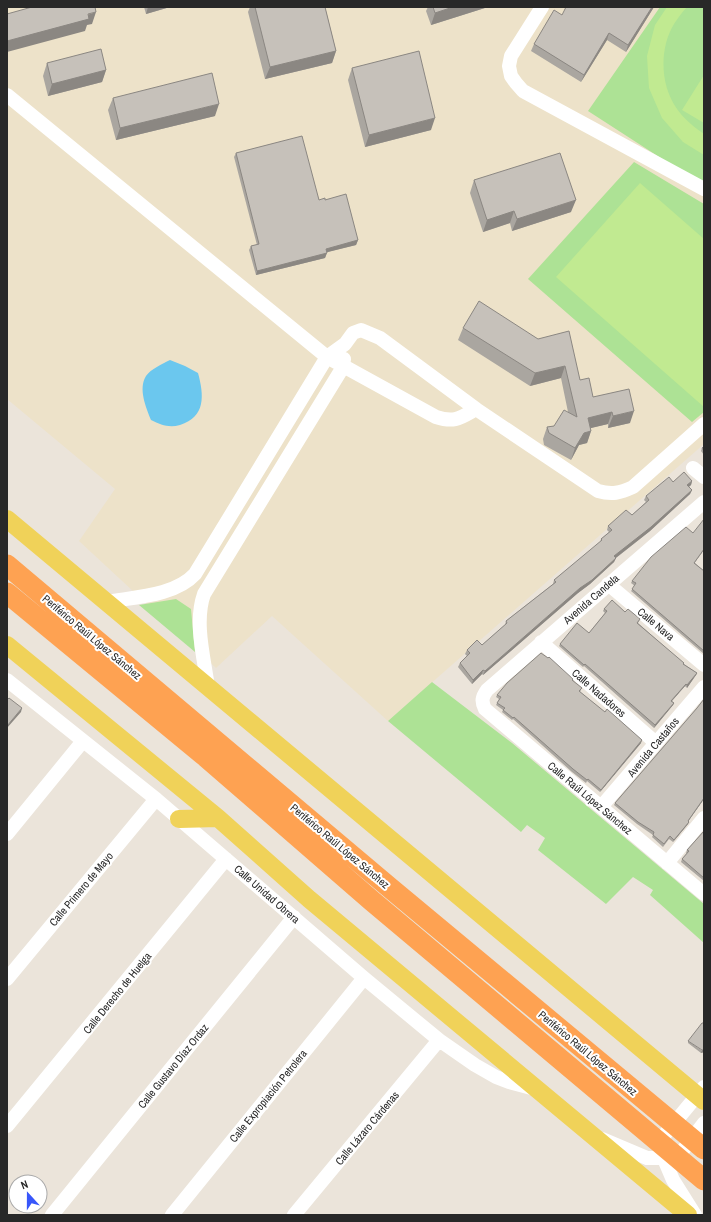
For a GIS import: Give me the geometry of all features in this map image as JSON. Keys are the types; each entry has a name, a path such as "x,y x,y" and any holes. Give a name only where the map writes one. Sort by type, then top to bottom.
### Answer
{"highway":[{"name":"Periférico Raúl López Sánchez","path":"7,565 389,887 704,1149"},
{"name":"Periférico Raúl López Sánchez","path":"7,593 206,757 372,901 704,1180"}],"main road":[{"path":"7,519 702,1095"},
{"path":"7,645 218,818 309,899 688,1215"},
{"path":"179,819 218,818"}],"street":[{"path":"542,7 511,56 511,76 523,91 704,189"},
{"path":"7,96 327,357 413,405 445,420 451,421 458,419 476,409"},
{"path":"106,602 149,595 176,587 184,583 195,574 327,357 345,344 353,332 360,330 380,338 476,409 598,491 615,494 633,487 704,424"},
{"path":"208,687 199,612 204,594 343,367 345,344"},
{"path":"693,468 704,477"},
{"name":"Avenida Candela","path":"482,698 487,690 541,642 704,502"},
{"path":"207,553 223,563"},
{"name":"Calle Nava","path":"608,584 704,665"},
{"name":"Calle Nadadores","path":"541,642 656,743"},
{"name":"Calle Unidad Obrera","path":"9,685 156,799 364,978 439,1040 475,1065 496,1077 537,1089"},
{"name":"Avenida Castaños","path":"601,807 704,687"},
{"name":"Calle Raúl López Sánchez","path":"482,698 485,709 704,894"},
{"path":"7,834 83,741"},
{"name":"Calle Primero de Mayo","path":"7,979 156,799"},
{"path":"667,863 704,818"},
{"name":"Calle Derecho de Huelga","path":"7,1126 226,859"},
{"name":"Calle Gustavo Díaz Ordaz","path":"52,1215 294,917"},
{"name":"Calle Expropiación Petrolera","path":"172,1215 364,978"},
{"name":"Calle Lázaro Cárdenas","path":"294,1215 439,1040"},
{"path":"695,1215 673,1180 661,1152 661,1139 702,1095"},
{"path":"591,1134 647,1158 664,1158 680,1154 704,1123"}],"shaded area":[{"path":"7,7 704,7 704,444 388,721 272,616 216,668 79,541 115,489 7,399"}],"green space":[{"path":"660,7 704,7 704,186 588,111"},
{"path":"667,7 687,7 674,24 666,44 664,67 667,89 679,112 704,134 704,155 683,142 662,118 649,88 647,56 655,25"},
{"path":"704,75 704,123 682,110"},
{"path":"634,162 704,204 704,412 692,422 528,279"},
{"path":"640,183 704,239 704,407 556,277"},
{"path":"176,599 191,609 195,652 139,605"},
{"path":"432,682 512,743 704,904 704,943 650,895 653,890 633,877 606,904 538,850 545,838 527,825 521,832 388,721"}],"water":[{"path":"170,360 198,373 202,397 199,411 195,417 180,425 172,426 162,425 151,420 145,404 143,392 144,381 148,373"}],"building":[{"path":"32,7 95,7 96,12 88,14 89,19 7,41 7,14"},
{"path":"255,7 325,7 336,51 270,67"},
{"path":"433,7 453,7 435,13"},
{"path":"566,7 652,7 628,45 609,33 584,75 534,44 554,10 562,15"},
{"path":"101,49 106,70 52,84 47,63"},
{"path":"419,51 435,118 369,135 352,68"},
{"path":"212,73 219,104 120,128 113,98"},
{"path":"302,136 319,200 325,198 325,200 346,194 358,240 326,249 327,253 257,271 251,246 259,244 236,153"},
{"path":"560,153 576,200 517,219 514,211 487,220 474,180"},
{"path":"479,301 538,339 569,331 580,380 589,378 593,397 629,389 634,411 613,416 612,412 588,418 591,431 584,433 575,448 549,433 547,427 554,426 564,410 577,417 565,366 535,373 463,328"},
{"path":"684,472 692,481 687,485 692,490 651,527 614,556 616,558 592,580 580,588 473,680 460,663 470,653 467,650 477,640 482,645 507,623 506,621 556,582 554,580 612,530 608,526 626,510 632,515 649,500 646,496 669,477 673,482"},
{"path":"704,519 704,549 694,563 704,571 704,651 632,589 636,583 632,581 651,557 686,527 693,533"},
{"path":"612,600 625,612 628,609 640,619 637,623 684,663 683,664 697,673 671,701 674,703 655,725 560,644 577,623 589,633 607,611 604,609"},
{"path":"541,653 548,658 549,657 582,688 579,691 605,712 607,709 642,740 601,790 573,769 514,717 513,718 503,710 505,708 497,703 501,697 497,695 507,683"},
{"path":"9,698 22,708 7,726 7,700"},
{"path":"704,699 704,798 688,821 689,822 674,840 670,836 664,844 653,835 654,832 638,822 615,803"},
{"path":"704,831 704,878 682,859 689,851 687,850"},
{"path":"702,1023 704,1023 704,1050 688,1041"}]}
